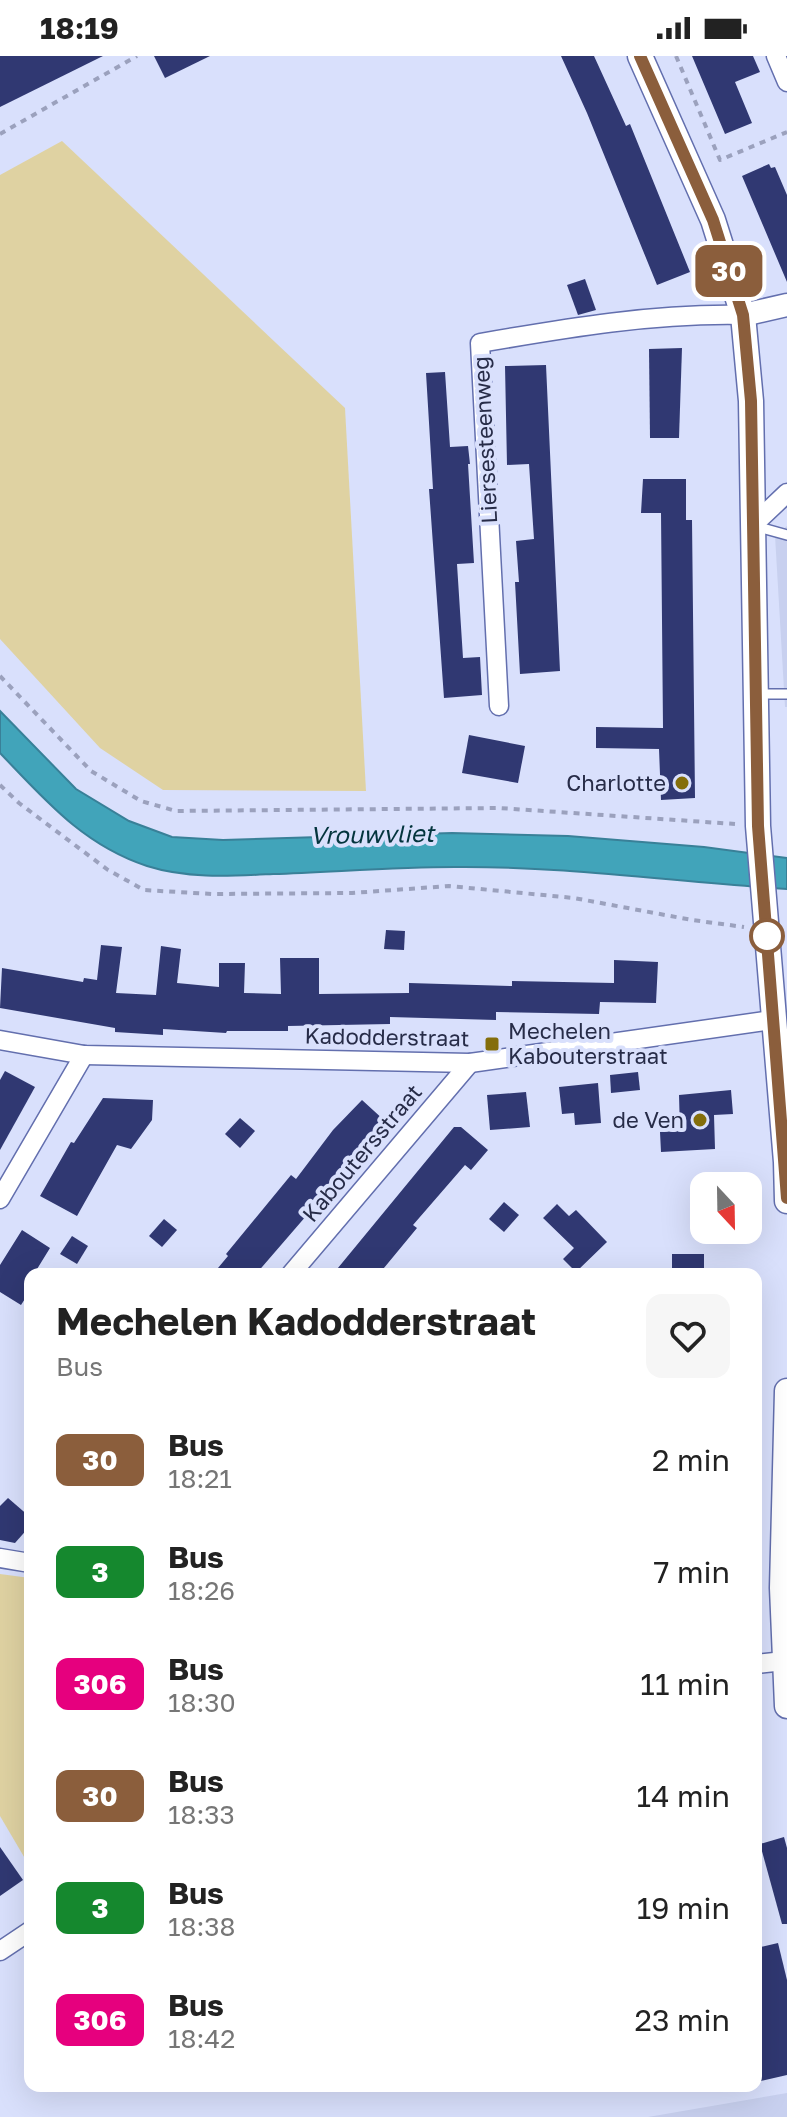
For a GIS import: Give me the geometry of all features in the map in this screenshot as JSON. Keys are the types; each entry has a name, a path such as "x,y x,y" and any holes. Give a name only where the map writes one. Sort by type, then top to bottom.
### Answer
{"main road":[{"path":"640,56 713,220 743,315 751,401 758,833 765,919 778,974 772,1020 787,1201"},
{"path":"787,1391 782,1588 787,1706"}],"street":[{"path":"776,56 787,82"},
{"path":"743,315 787,305"},
{"name":"Liersesteenweg","path":"499,706 480,343 577,326 710,314 743,315"},
{"path":"752,526 787,493"},
{"name":"Kadodderstraat","path":"0,1040 84,1055 470,1063 772,1020"},
{"path":"0,1199 84,1055"},
{"name":"Kaboutersstraat","path":"296,1268 470,1063"},
{"path":"0,1558 24,1562"},
{"path":"762,1663 784,1661"},
{"path":"0,1951 24,1935"}],"lane":[{"path":"752,526 787,535"},
{"path":"755,694 787,694"}],"path":[{"path":"0,134 137,56"},
{"path":"676,56 720,160 787,132"},
{"path":"0,676 91,771 141,801 176,811 499,808 758,833"},
{"path":"0,785 108,870 144,890 212,894 352,893 449,886 574,898 692,920 765,919"}],"shaded area":[{"path":"62,141 345,408 366,791 163,790 100,748 0,639 0,175"},
{"path":"787,526 787,707 785,707 775,536"},
{"path":"0,1574 24,1577 24,1857 0,1816"},
{"path":"787,2093 787,2117 648,2117"}],"water":[{"path":"0,711 76,789 129,821 172,837 223,840 452,833 568,836 704,847 787,858 787,889 497,867 225,876 162,870 103,846 49,804 0,753"}],"building":[{"path":"0,56 103,56 0,107"},
{"path":"154,56 210,56 165,78"},
{"path":"561,56 594,56 626,126 630,124 690,272 657,285"},
{"path":"692,56 753,56 760,72 735,82 752,123 725,134"},
{"path":"769,164 771,168 775,167 787,195 787,282 742,176"},
{"path":"585,279 596,310 578,315 567,285"},
{"path":"682,348 679,438 650,438 649,349"},
{"path":"546,365 560,671 520,674 516,541 534,539 529,464 507,465 505,366"},
{"path":"445,372 450,447 468,446 470,464 474,563 457,564 463,658 480,657 482,695 444,698 429,489 433,489 426,373"},
{"path":"643,479 686,479 686,520 692,520 695,798 661,800 659,749 596,748 596,727 663,728 661,513 641,513"},
{"path":"469,735 525,746 518,783 462,773"},
{"path":"386,930 405,931 404,950 384,949"},
{"path":"101,945 122,947 116,993 156,995 161,946 181,949 177,983 219,987 219,963 245,963 244,993 281,994 280,958 319,958 319,994 409,993 409,983 512,986 512,981 614,983 614,960 658,962 656,1003 600,1002 599,1014 496,1012 496,1020 390,1017 390,1024 288,1026 288,1031 226,1033 163,1029 163,1035 115,1032 115,1028 0,1008 2,968 83,982 84,978 97,980"},
{"path":"5,1071 35,1087 0,1150 0,1080"},
{"path":"638,1072 640,1090 611,1093 610,1075"},
{"path":"598,1083 601,1123 575,1125 574,1113 562,1114 559,1087"},
{"path":"731,1090 733,1114 714,1115 715,1149 661,1152 660,1132 680,1131 679,1095"},
{"path":"526,1092 530,1127 490,1130 487,1095"},
{"path":"103,1098 153,1100 152,1120 131,1149 117,1145 77,1216 40,1196 71,1142 74,1143"},
{"path":"362,1100 385,1121 261,1268 218,1268 291,1175 296,1179 333,1130"},
{"path":"240,1118 255,1131 240,1148 225,1134"},
{"path":"454,1127 461,1127 488,1150 471,1170 465,1165 413,1225 417,1228 384,1268 338,1268"},
{"path":"504,1202 519,1215 504,1232 489,1219"},
{"path":"557,1204 569,1216 576,1210 607,1242 580,1268 572,1268 563,1259 574,1248 543,1218"},
{"path":"164,1219 177,1230 162,1247 149,1236"},
{"path":"22,1230 50,1248 38,1268 24,1268 24,1300 21,1305 0,1292 0,1265"},
{"path":"72,1236 88,1246 77,1264 60,1254"},
{"path":"672,1254 704,1254 704,1268 672,1268"},
{"path":"8,1498 24,1512 24,1533 15,1543 0,1540 0,1506"},
{"path":"784,1837 787,1848 787,1924 782,1924 762,1843"},
{"path":"0,1847 23,1880 0,1896"},
{"path":"778,1943 787,1980 787,2075 762,2081 762,1947"}],"bus line":[{"name":"30","path":"640,56 713,220 743,315 751,401 758,826 787,1198"}],"place":[{"name":"Charlotte","path":"682,783"},
{"name":"Mechelen Kabouterstraat","path":"492,1044"},
{"name":"de Ven","path":"700,1120"}],"water label":[{"name":"Vrouwvliet","path":"372,835"}]}
